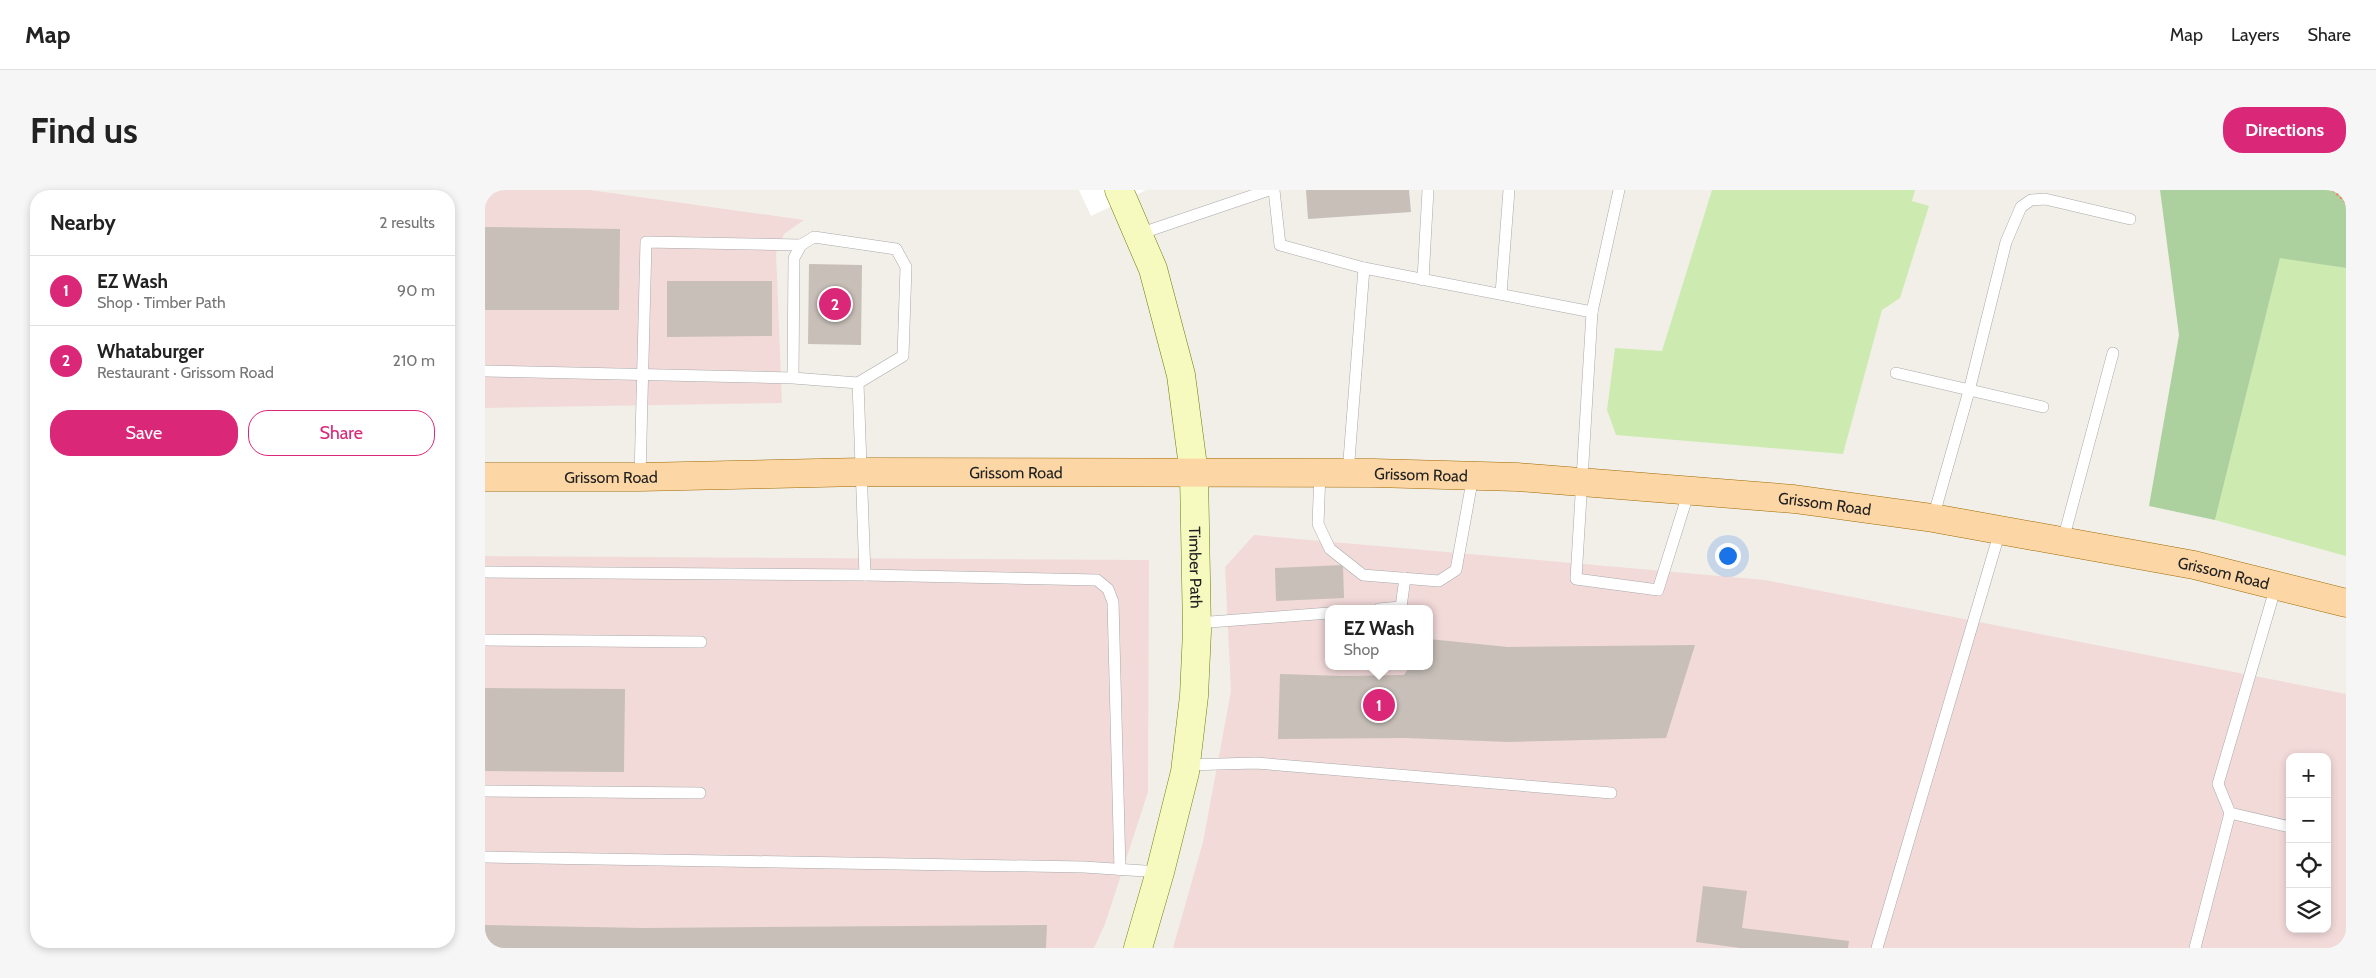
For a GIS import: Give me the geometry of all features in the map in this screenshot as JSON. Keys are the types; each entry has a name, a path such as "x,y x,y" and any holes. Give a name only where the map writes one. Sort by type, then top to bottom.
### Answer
{"main road":[{"name":"Grissom Road","path":"485,477 640,477 863,472 1348,473 1473,476 1583,482 1795,499 1933,518 2194,565 2346,603"}],"street":[{"name":"Timber Path","path":"1121,193 1153,269 1181,375 1194,474 1197,623 1194,696 1185,765 1160,872 1138,948"}],"lane":[{"path":"1139,234 1269,190"},
{"path":"1274,190 1280,245 1364,268 1592,312"},
{"path":"1423,280 1427,190"},
{"path":"1501,294 1509,190"},
{"path":"1619,190 1592,312 1576,579 1658,590 1689,490"},
{"path":"1933,518 1969,391 2006,242 2021,207 2031,200 2045,199 2130,219"},
{"path":"485,371 793,378 858,383 903,356 906,266 896,249 814,236 801,245 794,258 793,378"},
{"path":"640,477 646,242 801,245"},
{"path":"1348,473 1364,268"},
{"path":"2063,540 2113,353"},
{"path":"1896,373 2043,407"},
{"path":"858,383 863,472 865,575"},
{"path":"1320,473 1318,524 1330,548 1363,575 1439,581 1456,570 1473,476"},
{"path":"1877,948 2000,529"},
{"path":"485,572 865,575 1097,580 1108,588 1113,602 1120,870"},
{"path":"1401,605 1405,578"},
{"path":"2195,948 2230,812 2218,784 2275,586"},
{"path":"1197,623 1325,613"},
{"path":"485,640 701,642"},
{"path":"1185,765 1256,763 1611,793"},
{"path":"485,792 700,793"},
{"path":"2230,812 2286,826"},
{"path":"485,856 1085,867 1160,872"}],"path":[{"path":"2333,190 2346,202"}],"shaded area":[{"path":"485,190 590,190 804,220 784,234 776,253 782,403 485,408"},
{"path":"1254,535 1765,580 2346,694 2346,948 1173,948 1203,842 1231,691 1225,567"},
{"path":"485,556 1149,560 1148,792 1105,924 1094,948 485,948"}],"green space":[{"path":"1712,190 1915,190 1912,201 1929,206 1900,298 1882,310 1843,454 1616,435 1607,410 1615,348 1662,351"},
{"path":"2160,190 2346,190 2346,268 2280,258 2215,520 2149,506 2179,335"},
{"path":"2280,257 2346,268 2346,556 2215,520"}],"pier":[{"path":"1079,190 1146,190 1091,216"}],"building":[{"path":"1306,190 1409,190 1411,212 1308,219"},
{"path":"485,227 620,229 619,310 485,310"},
{"path":"809,264 862,265 861,345 808,344"},
{"path":"667,281 772,281 772,336 667,337"},
{"path":"1343,565 1344,598 1276,601 1275,568"},
{"path":"1433,639 1508,647 1695,645 1666,738 1509,742 1405,738 1278,739 1280,674 1404,675 1407,670 1433,670"},
{"path":"485,688 625,689 624,772 485,771"},
{"path":"1703,886 1747,891 1742,928 1849,941 1848,948 1740,948 1696,942"},
{"path":"485,925 644,928 1047,925 1046,948 485,948"}],"place":[{"name":"Whataburger","path":"835,304"},
{"name":"EZ Wash","path":"1379,705"}]}
